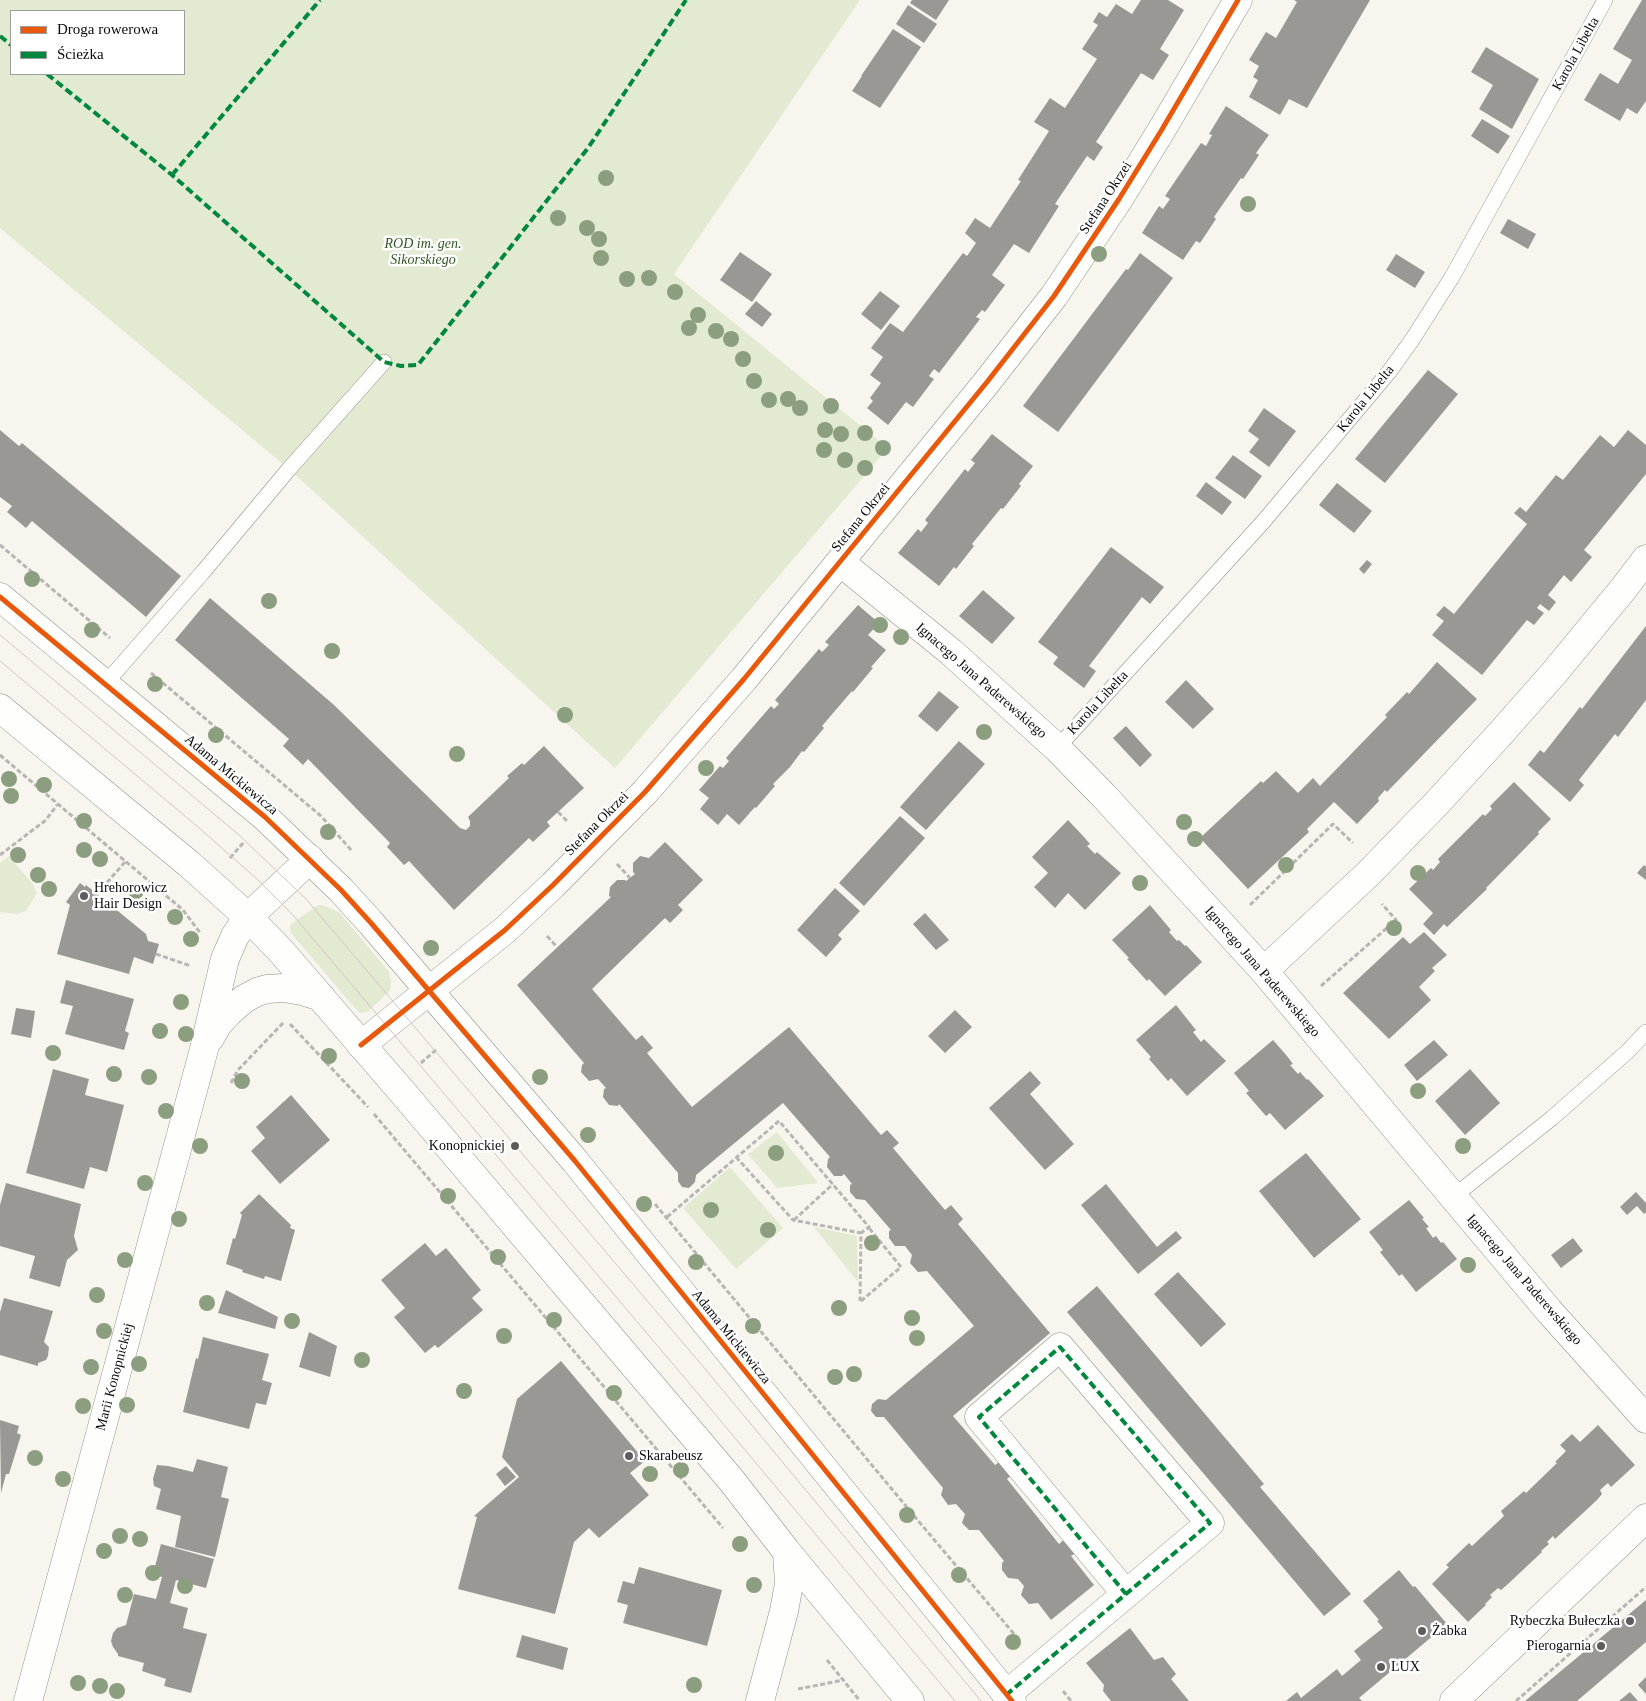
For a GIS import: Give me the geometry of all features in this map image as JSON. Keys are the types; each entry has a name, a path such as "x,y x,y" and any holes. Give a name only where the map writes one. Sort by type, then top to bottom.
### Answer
{"street":[{"name":"Stefana Okrzei","path":"428,990 505,930 645,792 738,686 840,562 987,382 1054,296 1124,191 1238,0"},
{"path":"1264,970 1368,874 1430,810 1554,672 1646,559"},
{"name":"Ignacego Jana Paderewskiego","path":"840,562 951,652 1057,748 1104,796 1264,970 1453,1198 1646,1419"},
{"name":"Adama Mickiewicza","path":"0,597 233,790 310,859 371,923 575,1161 1009,1698"},
{"path":"0,708 182,859 248,917 280,950 725,1474 910,1701"},
{"path":"248,917 310,859"},
{"name":"Marii Konopnickiej","path":"28,1701 203,1053 225,959 235,936 248,917"},
{"name":"Marii Konopnickiej","path":"203,1053 218,1024 244,999 257,992 267,989 284,988 321,997"},
{"path":"361,1045 428,990"},
{"path":"1009,1698 1041,1666 1210,1523 1060,1347 979,1417 1126,1594"},
{"path":"1454,1701 1646,1518"},
{"path":"760,1701 784,1611 789,1584 787,1552"}],"lane":[{"name":"Karola Libelta","path":"1057,748 1263,522 1389,372 1417,333 1452,277 1605,0"},
{"path":"104,685 131,656 289,469 384,362"},
{"path":"1453,1198 1552,1118 1627,1052 1646,1032"}],"path":[{"path":"0,545 321,816 354,854"},
{"path":"0,755 183,910 201,934"},
{"path":"0,763 4,758"},
{"path":"0,855 46,820 57,805"},
{"path":"1250,905 1333,824 1354,844"},
{"path":"228,861 245,840"},
{"path":"97,894 125,862"},
{"path":"1317,990 1396,920 1377,898"},
{"path":"156,954 199,968"},
{"path":"280,1014 368,1106 727,1532"},
{"path":"420,1064 440,1047"},
{"path":"368,1106 375,1101"},
{"path":"667,1217 779,1121 869,1227 901,1267 860,1302 862,1233 869,1227"},
{"path":"736,1157 793,1220 862,1233"},
{"path":"793,1220 833,1184"},
{"path":"920,1523 1071,1701"},
{"path":"1516,1701 1646,1587"},
{"path":"827,1660 860,1701"},
{"path":"798,1689 844,1680"}],"green space":[{"name":"ROD im. gen. Sikorskiego","path":"0,0 860,0 674,274 888,448 615,768 289,469 0,228"},
{"path":"9,856 32,883 37,893 26,911 18,914 0,912 0,863"},
{"path":"318,905 323,905 340,913 389,972 391,981 390,991 367,1012 360,1013 353,1006 291,933 291,924"},
{"path":"777,1132 818,1183 777,1188 748,1154"},
{"path":"730,1167 783,1228 736,1269 683,1208"},
{"path":"814,1227 857,1236 858,1282"}],"building":[{"path":"912,0 949,0 936,20 910,3"},
{"path":"1141,0 1168,0 1184,10 1160,49 1169,55 1153,80 1141,73 1096,142 1103,147 1094,161 1087,156 1055,204 1059,206 1029,253 1014,244 992,275 1005,285 985,312 982,310 976,317 980,319 939,373 934,369 929,376 934,379 913,407 906,402 888,425 867,408 873,401 870,398 881,383 870,375 883,357 871,348 890,323 903,332 963,253 967,256 976,243 965,233 975,218 990,228 1021,181 1018,180 1049,131 1034,122 1050,98 1065,108 1097,59 1082,49 1098,25 1093,22 1099,12 1107,17 1116,4 1132,14"},
{"path":"1294,0 1370,0 1307,108 1289,99 1280,115 1249,97 1258,80 1253,77 1259,66 1249,60 1266,32 1276,38 1297,2"},
{"path":"1642,0 1646,0 1646,101 1637,114 1627,108 1620,121 1584,100 1600,73 1618,84 1632,60 1613,49"},
{"path":"908,5 937,24 924,43 896,24"},
{"path":"893,29 921,47 880,108 852,91"},
{"path":"1486,47 1539,79 1512,129 1479,109 1493,85 1471,72"},
{"path":"1226,106 1269,135 1256,153 1259,155 1214,217 1216,219 1200,243 1196,241 1183,260 1142,233 1159,206 1163,209 1170,199 1165,196 1201,143 1206,146 1212,135 1209,134"},
{"path":"1482,119 1510,136 1498,154 1471,136"},
{"path":"1508,219 1536,234 1528,249 1500,233"},
{"path":"740,252 772,274 752,302 720,280"},
{"path":"1140,253 1173,278 1058,432 1023,406"},
{"path":"1396,254 1425,272 1415,288 1386,270"},
{"path":"880,291 900,306 881,330 861,314"},
{"path":"756,301 772,314 762,327 745,314"},
{"path":"1428,370 1458,394 1385,483 1355,459"},
{"path":"1264,408 1296,431 1269,467 1249,452 1259,439 1248,431"},
{"path":"0,430 19,446 22,443 181,576 146,617 32,521 26,528 7,512 12,506 0,497"},
{"path":"1628,430 1646,445 1646,474 1584,550 1592,557 1571,582 1564,575 1548,595 1556,602 1549,611 1540,604 1537,608 1544,613 1534,625 1527,620 1482,675 1432,635 1444,621 1436,615 1444,606 1454,614 1527,524 1514,513 1520,507 1526,512 1556,475 1563,480 1600,435 1614,447"},
{"path":"992,434 1033,466 1019,484 1021,486 972,544 974,546 956,569 954,567 939,586 898,553 918,529 921,532 928,523 925,520 965,469 968,472 975,463 971,460"},
{"path":"1233,455 1262,476 1245,499 1215,478"},
{"path":"1206,482 1232,502 1222,515 1196,496"},
{"path":"1337,483 1372,511 1354,533 1319,505"},
{"path":"1111,547 1164,587 1150,604 1142,597 1089,666 1096,671 1084,688 1053,664 1058,657 1038,642"},
{"path":"1367,560 1372,564 1364,574 1359,569"},
{"path":"983,590 1015,618 992,644 959,616"},
{"path":"210,598 334,705 460,828 466,830 470,826 468,817 509,778 507,776 522,763 524,765 544,746 584,788 547,822 550,826 533,842 529,838 454,910 409,861 404,865 387,847 390,843 308,759 303,765 283,746 289,739 175,640"},
{"path":"858,605 879,623 868,635 886,650 853,692 822,726 824,728 804,752 802,751 790,767 773,784 775,786 756,808 739,825 727,814 718,825 700,809 709,798 699,790 720,766 723,768 729,761 726,758 771,706 774,709 779,704 775,700 819,649 822,652 829,645 825,642"},
{"path":"1646,626 1646,700 1618,737 1615,734 1579,780 1584,785 1570,802 1528,765 1540,750 1544,753 1580,707 1582,709"},
{"path":"1437,662 1477,699 1387,792 1385,790 1378,798 1379,801 1357,824 1334,802 1307,829 1309,832 1248,889 1200,838 1261,781 1263,783 1276,771 1298,793 1313,778 1320,786 1387,717 1385,715 1407,692 1409,694"},
{"path":"1186,680 1214,709 1193,729 1165,702"},
{"path":"939,691 959,707 937,732 918,716"},
{"path":"1126,726 1152,755 1140,767 1113,738"},
{"path":"959,741 985,764 926,830 900,807"},
{"path":"1514,782 1551,819 1487,889 1447,927 1444,924 1434,935 1423,924 1433,913 1409,889 1431,868 1433,870 1440,862 1438,859 1483,814 1485,816 1492,809 1490,806"},
{"path":"900,816 925,838 864,906 839,883"},
{"path":"1068,820 1090,844 1087,846 1095,854 1097,852 1121,873 1085,910 1068,893 1055,908 1034,887 1048,873 1032,857"},
{"path":"665,842 703,880 678,905 683,910 670,923 665,918 592,989 636,1040 642,1035 653,1048 647,1053 692,1107 789,1027 881,1135 887,1130 899,1143 893,1148 945,1210 951,1205 963,1219 958,1224 1050,1333 953,1416 995,1465 1002,1460 1013,1474 1007,1479 1059,1544 1066,1538 1077,1552 1071,1556 1094,1585 1051,1620 1038,1603 1029,1604 1021,1595 1024,1586 1018,1579 1008,1578 1002,1570 1002,1563 1004,1561 979,1530 969,1530 962,1523 965,1514 956,1504 948,1505 941,1495 943,1488 884,1417 876,1417 871,1411 872,1404 878,1399 886,1400 974,1326 927,1271 918,1272 910,1263 912,1255 905,1246 895,1246 889,1238 889,1231 891,1230 865,1200 856,1199 850,1192 850,1185 852,1184 844,1174 842,1176 834,1176 827,1167 830,1157 783,1103 696,1175 695,1182 689,1188 682,1187 678,1181 678,1173 619,1104 618,1106 609,1105 603,1097 604,1089 606,1088 598,1079 589,1081 581,1072 584,1063 517,985 611,897 609,896 610,887 617,880 626,881 635,874 633,872 633,863 640,856 649,858"},
{"path":"1644,865 1646,867 1646,880 1637,873"},
{"path":"80,883 85,887 86,885 146,934 148,941 159,944 153,964 134,957 129,974 57,954 70,905 66,902"},
{"path":"835,888 860,911 838,935 842,939 826,957 797,930"},
{"path":"1150,905 1171,930 1169,932 1177,941 1179,940 1186,945 1202,962 1165,996 1149,979 1147,981 1112,940"},
{"path":"925,913 949,940 936,950 913,924"},
{"path":"1424,932 1447,955 1432,968 1435,971 1419,987 1431,1000 1389,1039 1343,993 1403,937 1410,944"},
{"path":"66,980 134,999 125,1031 129,1033 124,1050 65,1034 73,1006 60,1003"},
{"path":"1176,1005 1196,1030 1193,1032 1201,1042 1204,1039 1226,1061 1187,1096 1171,1078 1168,1081 1136,1040"},
{"path":"16,1008 35,1011 31,1038 11,1034"},
{"path":"955,1010 972,1027 945,1053 928,1036"},
{"path":"1273,1040 1293,1064 1290,1065 1298,1074 1300,1072 1324,1096 1285,1130 1270,1113 1266,1116 1246,1093 1249,1091 1234,1073"},
{"path":"1434,1040 1448,1055 1417,1081 1404,1065"},
{"path":"53,1069 89,1079 85,1095 124,1105 107,1172 90,1167 84,1189 26,1173"},
{"path":"1470,1069 1500,1103 1465,1135 1435,1101"},
{"path":"1030,1071 1041,1083 1030,1094 1074,1144 1045,1170 989,1108"},
{"path":"291,1095 330,1140 280,1184 251,1151 265,1138 256,1127"},
{"path":"1306,1153 1361,1219 1314,1258 1259,1191"},
{"path":"6,1183 81,1204 74,1236 78,1250 67,1260 60,1287 29,1278 35,1256 0,1246 0,1205"},
{"path":"1106,1184 1157,1247 1176,1231 1182,1238 1138,1274 1081,1205"},
{"path":"1636,1192 1646,1203 1646,1212 1644,1214 1637,1206 1627,1215 1620,1207"},
{"path":"259,1194 291,1225 290,1228 295,1230 281,1281 265,1276 264,1279 242,1272 243,1270 226,1264 242,1215 240,1213"},
{"path":"1409,1200 1424,1218 1422,1219 1429,1227 1426,1228 1433,1238 1436,1236 1441,1243 1443,1242 1457,1259 1416,1292 1402,1274 1399,1276 1380,1252 1383,1250 1369,1232"},
{"path":"1573,1238 1583,1251 1561,1268 1551,1255"},
{"path":"425,1243 436,1256 446,1248 481,1290 472,1298 483,1310 438,1348 435,1345 425,1353 394,1317 405,1308 381,1280"},
{"path":"1178,1272 1226,1324 1201,1347 1154,1294"},
{"path":"1097,1286 1264,1484 1260,1487 1351,1594 1324,1616 1067,1312"},
{"path":"226,1290 278,1317 275,1329 218,1313"},
{"path":"4,1298 53,1311 44,1342 49,1347 48,1356 46,1360 38,1363 38,1366 0,1355 0,1312"},
{"path":"309,1332 337,1346 330,1377 299,1367"},
{"path":"203,1337 269,1354 262,1380 272,1383 266,1405 256,1403 249,1429 183,1412"},
{"path":"561,1361 645,1461 630,1473 649,1495 599,1538 589,1528 574,1542 555,1614 458,1589 477,1517 474,1516 519,1477 502,1457 517,1399"},
{"path":"0,1420 19,1426 17,1433 21,1435 1,1493"},
{"path":"1598,1425 1635,1465 1611,1487 1608,1483 1600,1490 1602,1494 1597,1500 1555,1539 1553,1536 1547,1542 1549,1544 1542,1552 1508,1584 1501,1590 1498,1588 1490,1595 1492,1597 1486,1605 1468,1622 1432,1584 1449,1567 1446,1565 1469,1543 1472,1546 1504,1516 1501,1511 1524,1491 1526,1493 1557,1463 1555,1462 1566,1451 1560,1445 1572,1434 1580,1442"},
{"path":"197,1459 228,1467 221,1497 229,1499 215,1557 175,1547 181,1516 156,1509 161,1489 154,1486 153,1479 157,1465 193,1472"},
{"path":"506,1466 516,1477 505,1486 496,1474"},
{"path":"161,1544 214,1559 206,1588 176,1580 170,1603 188,1608 183,1628 207,1634 191,1693 164,1686 166,1679 142,1671 144,1663 118,1656 111,1641 113,1633 117,1628 126,1625 134,1594 156,1599 162,1577 153,1574"},
{"path":"639,1567 722,1590 707,1646 623,1623 628,1605 617,1602 623,1581 634,1584"},
{"path":"1399,1570 1447,1624 1359,1698 1362,1701 1286,1701 1297,1692 1301,1698 1337,1669 1342,1676 1361,1660 1354,1651 1383,1628 1377,1621 1379,1620 1363,1601"},
{"path":"1646,1600 1646,1642 1577,1701 1525,1701"},
{"path":"1130,1628 1154,1660 1163,1657 1176,1674 1171,1679 1189,1701 1111,1701 1103,1691 1104,1685 1086,1663"},
{"path":"522,1635 568,1648 563,1670 516,1657"},
{"path":"1646,1677 1646,1694 1638,1685"},
{"path":"1630,1692 1638,1701 1619,1701"}],"tram line":[{"path":"0,635 238,834 306,899 706,1370 981,1701"},
{"path":"0,661 198,827 258,880 292,914 955,1701"}],"marked path":[{"path":"172,175 320,0"},
{"path":"48,75 172,175 384,362 401,366 418,365 588,148 686,0"},
{"path":"0,36 10,44"},
{"path":"1006,1695 1126,1594 1210,1523 1060,1347 979,1417 1126,1594"}],"cycle path":[{"path":"361,1045 505,930 553,885 645,792 744,679 987,382 1054,296 1119,199 1238,0"},
{"path":"0,597 265,817 341,890 575,1161 1012,1701"}],"place":[{"name":"Hrehorowicz Hair Design","path":"84,896"},
{"name":"Konopnickiej","path":"515,1146"},
{"name":"Skarabeusz","path":"629,1456"},
{"name":"Rybeczka Bułeczka","path":"1630,1621"},
{"name":"Żabka","path":"1422,1631"},
{"name":"Pierogarnia","path":"1601,1646"},
{"name":"LUX","path":"1381,1667"}]}
